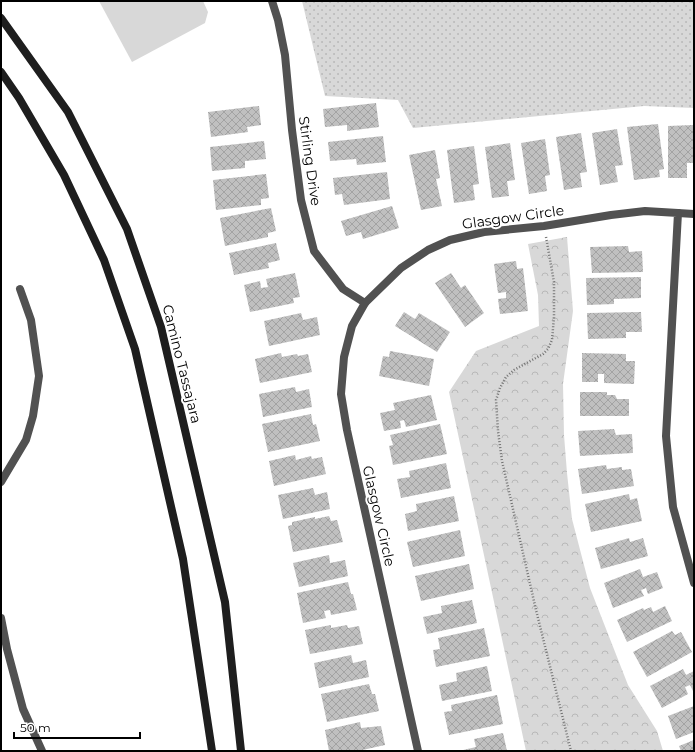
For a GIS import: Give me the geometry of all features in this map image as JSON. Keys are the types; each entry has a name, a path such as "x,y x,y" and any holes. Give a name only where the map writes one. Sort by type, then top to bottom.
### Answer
{"main road":[{"name":"Camino Tassajara","path":"1,18 68,112 127,229 161,327 225,602 241,751"},
{"path":"1,72 19,98 64,175 104,260 135,349 183,558 212,751"}],"street":[{"name":"Stirling Drive","path":"272,1 278,20 285,55 292,130 301,200 314,251 343,289 365,303"},
{"name":"Glasgow Circle","path":"418,751 347,430 341,394 344,357 352,326 365,303 401,268 428,250 450,240 484,232 544,226 645,211 694,214"},
{"path":"678,213 666,436 673,507 694,583"},
{"path":"1,482 26,440 33,416 40,376 31,320 20,289"},
{"path":"1,618 7,649 23,709 42,751"}],"path":[{"path":"544,226 554,282 552,340 548,349 542,354 514,370 506,377 496,400 502,461 536,610 571,751"}],"green space":[{"path":"99,1 203,1 208,12 205,23 132,62"},
{"path":"302,1 694,1 694,108 644,106 413,128 398,100 325,96"},
{"path":"567,237 573,311 563,384 564,435 572,519 590,588 628,685 657,731 663,751 526,751 449,392 476,351 539,326 538,295 528,244"}],"building":[{"path":"376,103 379,127 347,131 347,125 325,127 323,109"},
{"path":"259,106 261,125 247,127 248,132 211,137 208,112"},
{"path":"658,124 664,169 659,170 660,177 634,180 627,127"},
{"path":"693,125 693,163 687,163 687,178 668,178 668,126"},
{"path":"617,129 623,165 615,166 618,182 600,185 592,133"},
{"path":"581,133 587,172 580,173 582,187 564,190 556,137"},
{"path":"383,136 386,162 357,165 356,159 330,161 328,142"},
{"path":"545,139 550,175 545,176 547,191 529,194 521,143"},
{"path":"264,141 266,159 245,161 245,168 212,171 210,147"},
{"path":"510,143 515,180 507,181 509,196 492,198 485,147"},
{"path":"474,146 479,184 473,185 475,200 454,203 447,150"},
{"path":"435,150 440,178 436,179 442,206 421,210 409,155"},
{"path":"387,172 390,199 344,205 342,194 335,195 333,178"},
{"path":"266,174 269,198 261,199 261,205 216,210 213,180"},
{"path":"392,206 399,228 363,239 361,232 346,236 341,221"},
{"path":"271,208 276,231 268,233 268,237 225,246 220,218"},
{"path":"276,243 280,260 268,263 269,268 234,275 229,253"},
{"path":"628,246 629,252 642,251 643,272 592,273 590,247"},
{"path":"516,261 517,269 523,268 528,311 500,314 498,299 506,298 506,292 498,293 494,264"},
{"path":"295,273 300,297 293,298 294,303 250,312 244,285 260,281 261,288 268,287 266,279"},
{"path":"451,273 461,288 465,285 484,313 465,327 435,283"},
{"path":"641,277 641,298 614,299 614,304 587,305 586,278"},
{"path":"404,312 415,319 419,313 450,332 437,352 395,326"},
{"path":"641,312 642,332 626,332 626,338 588,339 587,313"},
{"path":"301,313 303,320 317,317 320,335 269,346 264,321"},
{"path":"390,351 434,359 429,386 379,376 383,356 389,357"},
{"path":"281,353 282,357 297,354 298,356 308,354 312,372 260,383 255,359"},
{"path":"582,353 626,354 626,361 635,361 634,384 604,383 604,374 598,374 598,382 582,382"},
{"path":"295,387 296,392 309,389 312,407 263,417 259,394"},
{"path":"580,392 607,392 607,395 615,395 617,399 629,399 629,416 580,416"},
{"path":"431,395 437,420 406,427 404,420 400,421 401,428 384,431 380,413 395,410 393,403"},
{"path":"311,414 313,425 316,424 320,441 268,452 262,424"},
{"path":"440,424 447,454 393,465 389,446 393,445 390,435"},
{"path":"614,429 616,435 632,434 633,453 580,456 578,431"},
{"path":"295,455 296,460 311,456 312,459 322,457 326,474 274,486 269,461"},
{"path":"446,463 451,488 401,498 397,479 410,477 409,471"},
{"path":"606,465 607,469 622,467 622,470 631,469 634,486 582,494 578,469"},
{"path":"313,488 315,495 327,492 330,509 283,519 278,495"},
{"path":"629,494 630,500 637,498 642,521 591,532 585,504"},
{"path":"454,496 459,521 408,531 405,514 417,511 416,504"},
{"path":"329,516 331,521 337,520 343,542 293,552 288,526 292,525 292,522 315,517 315,519"},
{"path":"460,530 465,556 413,567 407,542"},
{"path":"629,538 630,542 643,538 648,556 601,569 595,548"},
{"path":"329,555 330,563 345,560 348,576 299,587 293,563"},
{"path":"469,564 474,589 421,601 415,576"},
{"path":"640,569 643,577 657,572 663,588 648,594 646,588 641,590 644,596 613,608 604,583"},
{"path":"348,582 357,610 331,615 330,610 324,611 326,618 303,623 297,593"},
{"path":"472,600 477,623 427,634 423,617 442,613 441,606"},
{"path":"665,606 672,621 627,642 617,620 643,608 644,610 651,607 653,612"},
{"path":"331,625 331,628 347,625 348,628 359,626 363,644 310,654 305,630"},
{"path":"484,628 490,656 436,667 433,650 440,649 438,638"},
{"path":"672,631 675,635 681,632 692,652 647,677 633,652"},
{"path":"351,655 353,663 366,660 369,677 319,688 314,663"},
{"path":"487,666 492,691 442,701 439,685 457,681 456,673"},
{"path":"683,669 686,675 694,671 694,693 690,685 685,687 688,694 662,708 650,686"},
{"path":"369,684 372,694 375,694 379,711 327,722 321,694"},
{"path":"497,695 503,724 449,735 444,712 452,711 451,705"},
{"path":"694,706 694,732 676,739 668,716"},
{"path":"360,722 361,728 381,726 385,745 358,751 329,751 325,730"},
{"path":"503,733 507,751 459,751 476,747 474,739"},
{"path":"694,740 694,751 681,751 679,746"}]}
